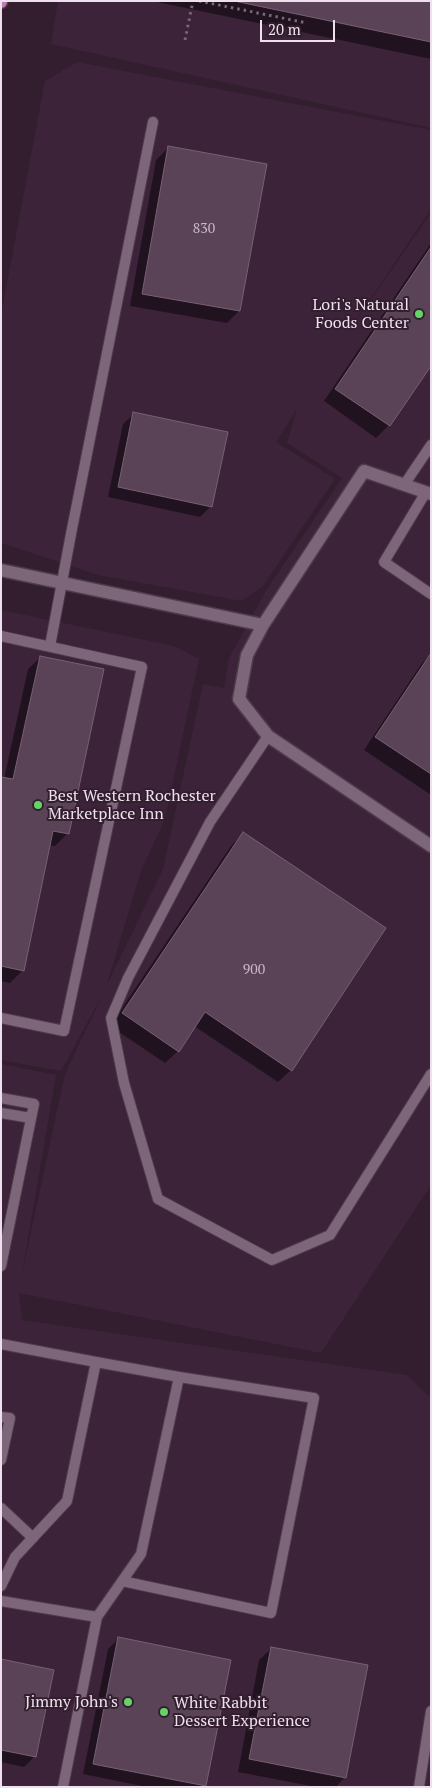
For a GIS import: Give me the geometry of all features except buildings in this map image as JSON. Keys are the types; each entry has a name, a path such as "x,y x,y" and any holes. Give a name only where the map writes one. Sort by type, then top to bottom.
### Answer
{"street":[{"path":"429,493 364,471 262,625 247,655 239,699 268,736 431,846"},
{"path":"1,570 262,625"}],"lane":[{"path":"50,646 153,122"},
{"path":"404,484 431,444"},
{"path":"429,493 384,562 431,594"},
{"path":"1,636 142,667 64,1030 1,1018"},
{"path":"268,736 210,822 128,978 111,1018 124,1083 158,1199 272,1260 330,1235 431,1074"},
{"path":"1,1098 34,1104 1,1266"},
{"path":"1,1113 30,1118"},
{"path":"1,1344 179,1378 314,1398 271,1613 122,1581"},
{"path":"1,1586 15,1557 67,1501 96,1362"},
{"path":"63,1787 97,1617 141,1554 179,1378"},
{"path":"1,1416 10,1418 1,1460"},
{"path":"1,1508 33,1538"},
{"path":"1,1601 97,1617"},
{"path":"419,1787 431,1712"}],"path":[{"path":"185,40 193,1"},
{"path":"199,1 307,23"}],"shaded area":[{"path":"58,1 431,1 431,128 51,44"},
{"path":"77,62 431,130 431,209 343,340 431,213 431,1185 321,1353 19,1293 22,1320 407,1375 431,1398 431,1787 1,1787 1,1064 56,1075 22,1274 65,1074 103,994 61,1071 1,1060 1,610 174,646 199,659 165,819 141,871 106,987 163,869 203,684 224,688 229,658 267,589 342,478 287,443 297,409 276,442 335,479 263,586 242,601 98,575 1,543 1,315 45,81"}],"place":[{"name":"Lori's Natural Foods Center","path":"419,314"},
{"name":"Best Western Rochester Marketplace Inn","path":"38,805"},
{"name":"Jimmy John's","path":"128,1702"},
{"name":"White Rabbit Dessert Experience","path":"164,1712"}]}
